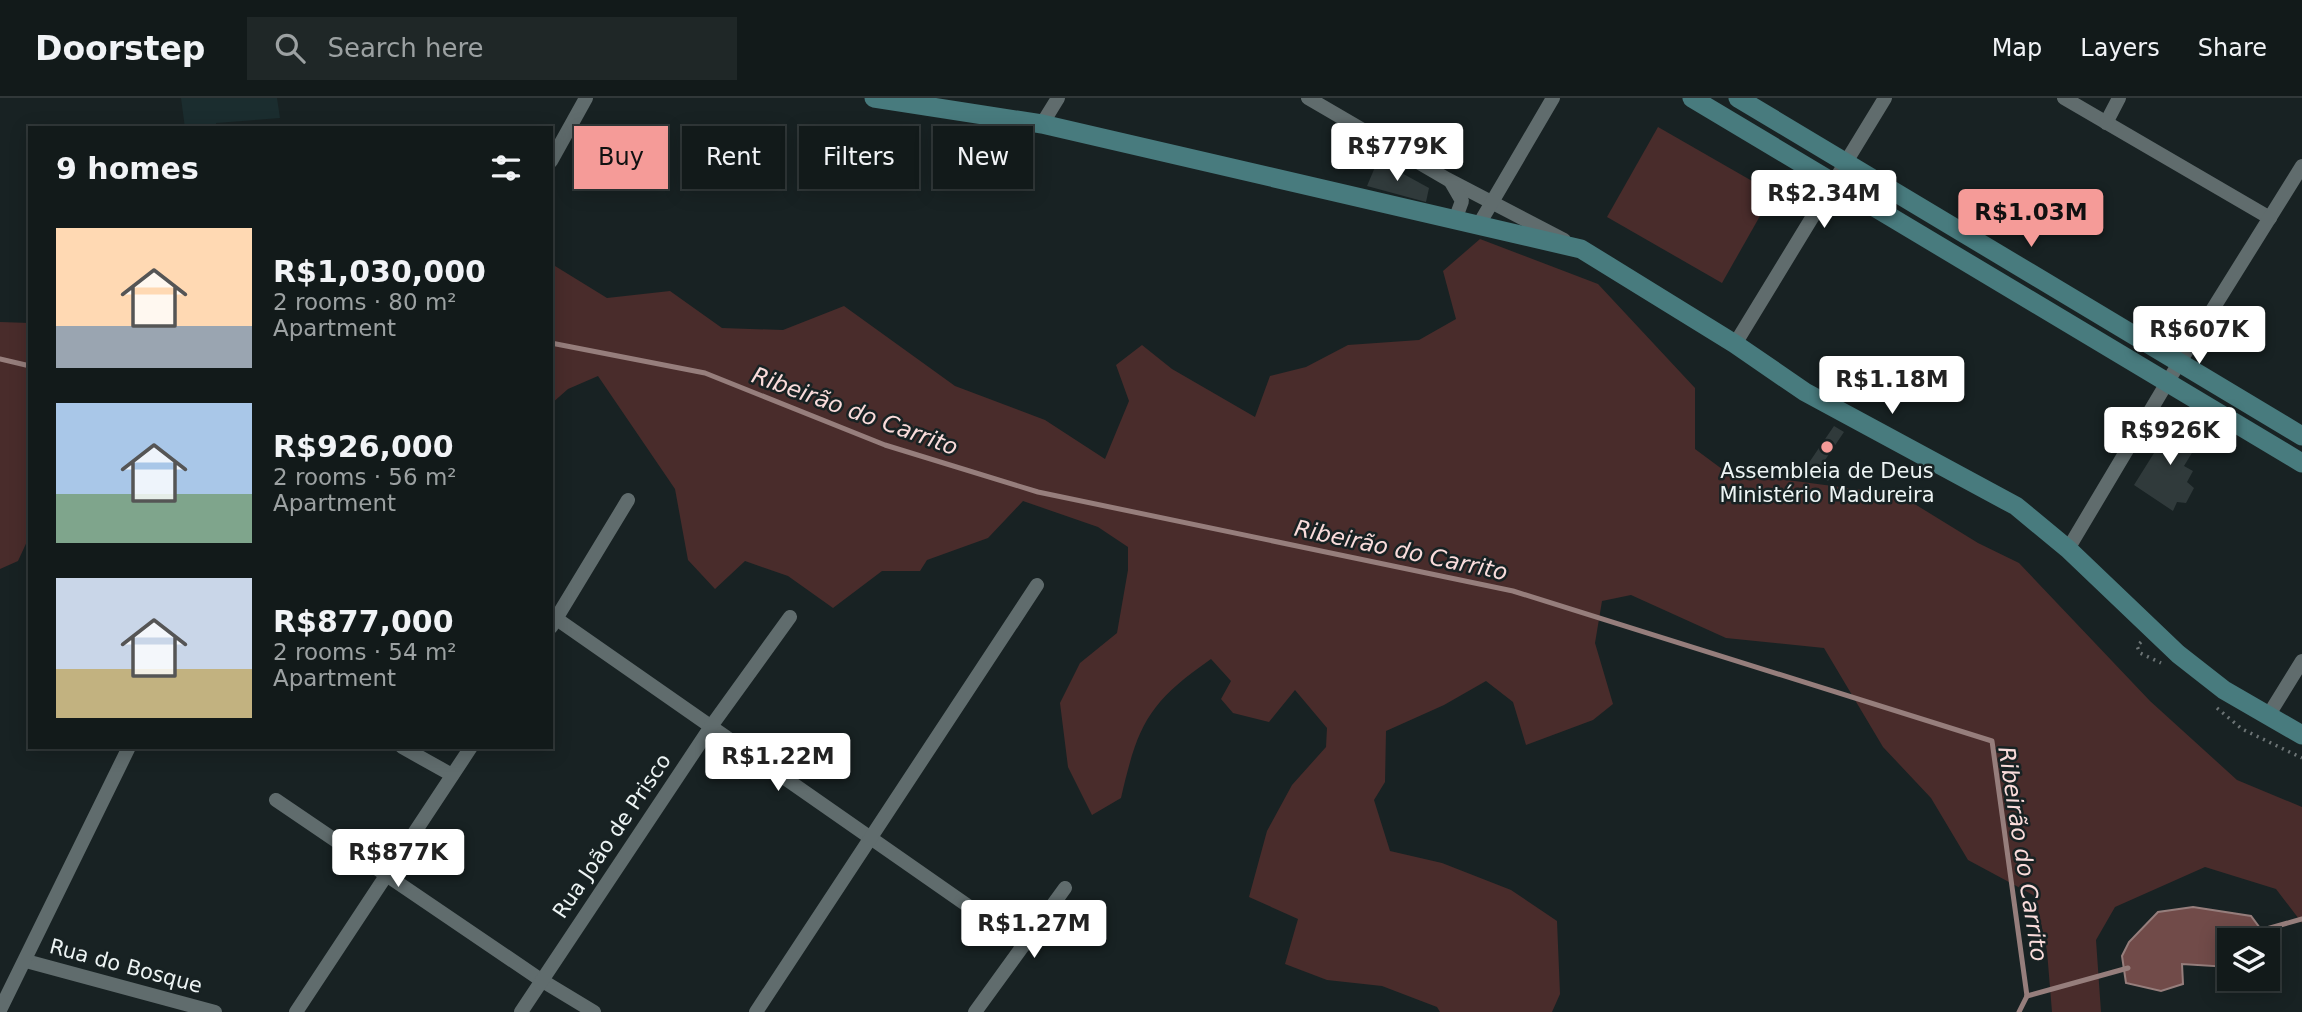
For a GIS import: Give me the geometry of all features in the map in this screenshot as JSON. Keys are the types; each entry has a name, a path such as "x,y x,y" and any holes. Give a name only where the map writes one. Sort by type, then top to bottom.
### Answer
{"main road":[{"path":"874,98 1042,124 1581,249 1735,344 1805,392 2016,506 2068,549 2178,654 2224,690 2302,735"},
{"path":"1692,98 2302,463"},
{"path":"1738,98 2302,436"}],"street":[{"path":"553,157 586,98"},
{"path":"937,98 961,112"},
{"path":"1042,124 1058,98"},
{"path":"1308,98 1447,179 1581,249"},
{"path":"1478,226 1553,98"},
{"path":"1735,344 1844,161 1885,98"},
{"path":"2064,98 2270,218"},
{"path":"2106,122 2119,98"},
{"path":"2068,549 2168,381 2302,166"},
{"path":"1447,179 1461,195 1455,220"},
{"path":"628,500 553,620 712,725 1024,945"},
{"path":"756,1012 1037,585"},
{"name":"Rua João de Prisco","path":"520,1012 712,725 790,617"},
{"path":"2268,716 2302,661"},
{"path":"0,1010 128,749"},
{"path":"406,749 453,775"},
{"path":"296,1012 470,749"},
{"path":"276,800 541,980 594,1012"},
{"path":"975,1012 1065,888"},
{"name":"Rua do Bosque","path":"26,961 215,1012"}],"shaded area":[{"path":"181,98 277,98 280,118 216,123 217,126 185,126"},
{"path":"1658,127 1773,193 1722,283 1607,217"},
{"path":"1480,239 1598,284 1695,388 1695,449 1726,472 1900,495 1978,543 2019,563 2150,701 2237,780 2302,807 2302,923 2276,889 2205,867 2115,907 2096,940 2101,1012 2052,1012 2047,951 2035,896 1968,860 1931,798 1883,747 1824,648 1726,638 1631,595 1602,601 1595,643 1613,704 1593,720 1526,745 1513,702 1486,681 1444,705 1386,731 1385,782 1374,800 1390,851 1442,863 1511,890 1557,921 1560,994 1552,1012 1440,1012 1437,1007 1382,986 1327,980 1285,964 1298,919 1249,897 1267,831 1292,785 1326,747 1327,728 1295,690 1269,722 1233,713 1221,699 1231,681 1211,659 1173,689 1149,717 1133,751 1121,798 1092,815 1068,767 1060,703 1080,663 1117,633 1128,570 1128,547 1098,527 1023,501 988,538 927,560 920,571 882,571 833,608 788,576 745,561 715,589 688,560 675,489 598,376 568,389 553,402 555,266 607,298 670,291 722,328 783,330 844,306 955,386 1045,420 1105,459 1129,401 1116,365 1142,345 1172,369 1255,417 1270,376 1306,367 1348,345 1419,340 1456,319 1443,271"},
{"path":"0,322 28,323 28,539 18,561 0,569"},
{"path":"2193,907 2251,916 2260,928 2217,928 2217,966 2182,964 2183,984 2161,991 2126,983 2122,956 2129,942 2158,912"}],"building":[{"path":"1378,160 1429,188 1426,202 1367,186"},
{"path":"2176,418 2201,438 2184,466 2193,471 2187,482 2194,488 2186,503 2177,502 2173,511 2134,485"},
{"name":"Assembleia de Deus Ministério Madureira","path":"1834,426 1844,432 1823,463 1835,472 1828,481 1806,467"}],"waterway":[{"name":"Ribeirão do Carrito","path":"553,343 705,373 885,445 1038,492 1513,591 1992,741 2027,996"},
{"name":"Ribeirão do Carrito","path":"0,359 28,366"},
{"path":"2270,928 2302,919"},
{"path":"2027,996 2128,968"},
{"path":"2019,1012 2027,996"}],"place":[{"name":"Assembleia de Deus Ministério Madureira","path":"1827,447"}]}
